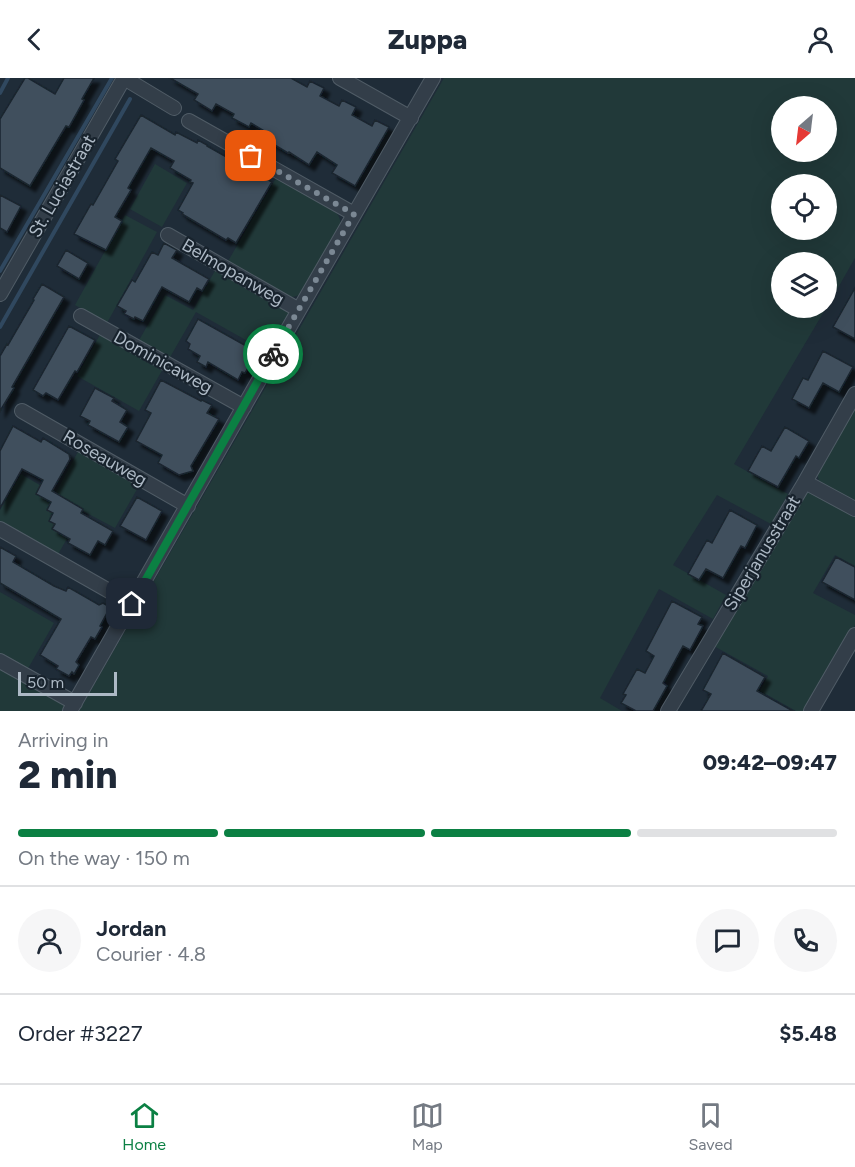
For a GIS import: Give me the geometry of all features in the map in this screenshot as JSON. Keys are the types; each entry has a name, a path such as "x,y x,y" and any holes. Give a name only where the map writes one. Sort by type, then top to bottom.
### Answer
{"street":[{"path":"124,78 174,108"},
{"name":"St. Luciastraat","path":"0,294 124,78"},
{"path":"340,78 411,118"},
{"path":"0,661 73,707 433,78"},
{"path":"189,120 354,214"},
{"name":"Belmopanweg","path":"168,235 299,310"},
{"name":"Dominicaweg","path":"81,316 244,407"},
{"name":"Siperjanusstraat","path":"668,711 855,394"},
{"name":"Roseauweg","path":"22,411 188,506"},
{"path":"805,482 855,509"},
{"path":"0,529 132,604"},
{"path":"811,711 855,635"}],"green space":[{"path":"444,78 855,78 855,258 837,290 837,252 771,252 771,318 820,318 734,464 788,494 771,524 717,495 673,565 726,595 713,619 659,589 600,698 622,711 79,711"},
{"path":"155,164 187,183 162,227 130,209"},
{"path":"276,178 333,211 338,216 341,225 303,291 294,297 286,297 227,263"},
{"path":"125,215 157,232 107,323 75,305"},
{"path":"217,267 288,307 291,314 269,353 196,312 169,359 138,342 165,295 193,310"},
{"path":"102,331 164,367 139,411 77,376"},
{"path":"855,404 855,505 820,485 817,473"},
{"path":"79,450 140,484 115,528 83,511 57,556 0,524 0,510 21,474 55,494"},
{"path":"811,491 855,513 855,566 835,555 813,593 855,615 855,625 808,711 796,711 760,691 768,676 712,645 804,494"},
{"path":"0,592 54,623 26,672 0,657"},
{"path":"0,664 65,701 66,706 63,711 0,711"}],"building":[{"path":"25,78 55,94 64,78 94,78 69,127 66,126 30,186 0,168 0,119"},
{"path":"170,78 291,78 307,87 310,81 324,88 320,96 339,106 342,100 356,107 352,115 372,126 375,120 389,127 355,186 332,173 337,165 317,152 309,165 268,141 271,135 251,123 249,127 232,118 234,114 216,104 212,111 194,100 198,94"},
{"path":"141,115 175,135 176,132 197,143 198,140 238,165 272,182 236,243 228,238 226,240 178,210 193,183 170,168 174,161 151,148 128,188 131,190 115,217 122,221 106,250 74,234 118,161 115,159"},
{"path":"0,195 21,206 7,232 0,228"},
{"path":"164,243 177,250 172,258 209,279 202,291 197,288 189,302 162,287 143,321 135,317 134,319 124,314 126,311 117,306 132,280 135,282 152,252 158,255"},
{"path":"66,250 88,263 79,279 57,266"},
{"path":"42,284 64,297 0,411 0,356"},
{"path":"855,288 855,339 833,327"},
{"path":"198,319 257,352 245,373 242,372 238,380 208,362 206,367 197,362 200,356 188,349 190,344 186,341"},
{"path":"69,326 95,340 58,400 46,393 43,396 33,390"},
{"path":"823,351 853,367 839,392 823,383 809,408 792,399 803,378 808,380"},
{"path":"161,380 212,405 207,413 219,419 191,466 193,471 179,475 158,463 162,455 136,441 151,413 145,410"},
{"path":"95,388 114,398 112,401 127,410 120,422 128,427 119,442 88,425 90,421 80,416"},
{"path":"13,426 41,442 43,438 69,454 70,459 52,491 83,509 81,513 113,531 105,545 98,541 90,555 68,543 70,539 52,529 55,524 49,521 53,513 47,510 51,502 36,494 43,480 22,469 0,508 0,451"},
{"path":"785,427 809,441 799,458 796,456 778,487 748,471 762,446 771,451"},
{"path":"137,497 162,511 146,540 120,526"},
{"path":"730,510 757,525 745,548 741,546 723,578 706,569 699,580 688,574 707,540 712,543"},
{"path":"0,547 16,556 13,562 54,586 66,591 68,587 99,605 103,603 108,606 108,611 100,626 102,627 95,639 91,637 76,662 79,665 74,674 72,672 69,676 56,669 58,666 40,655 61,619 0,583"},
{"path":"836,557 855,567 855,600 822,582"},
{"path":"672,601 702,617 698,624 703,626 690,650 683,646 663,683 667,686 653,711 636,711 621,703 626,695 623,694 637,669 645,673 654,656 646,651"},
{"path":"723,653 765,677 757,691 793,711 701,711 711,694 703,690"}],"waterway":[{"path":"0,93 8,78"},
{"path":"0,271 112,78"},
{"path":"0,327 130,99"}],"way so far":[{"path":"251,156 354,214 273,354"}],"route":[{"path":"132,604 273,354"}]}
